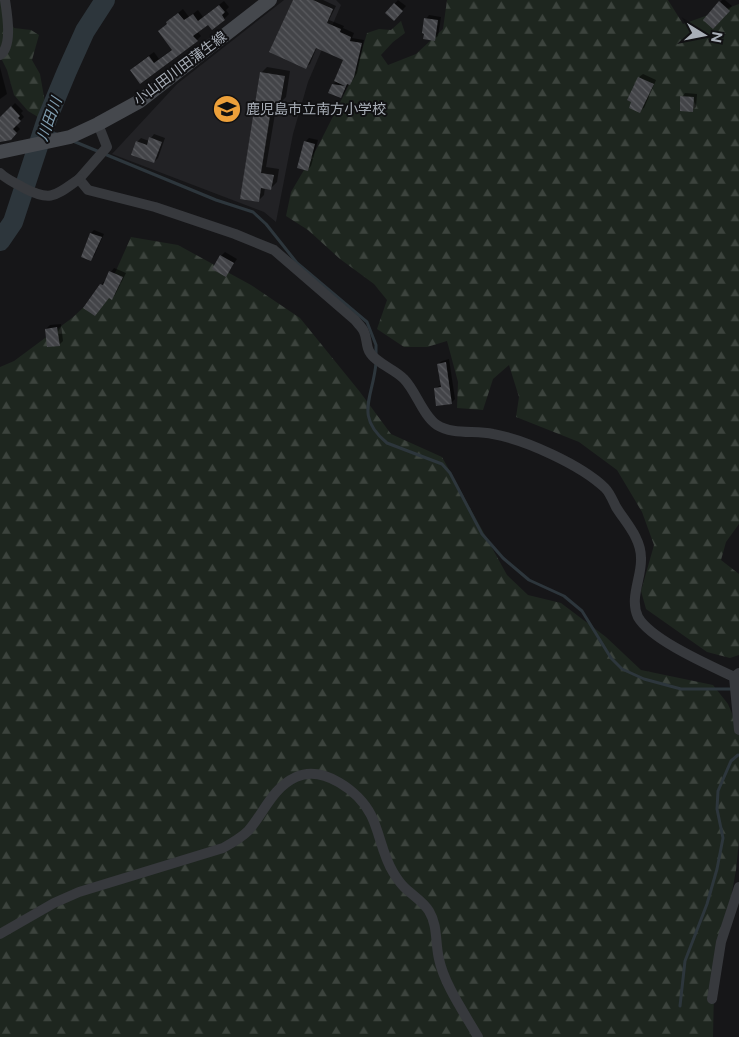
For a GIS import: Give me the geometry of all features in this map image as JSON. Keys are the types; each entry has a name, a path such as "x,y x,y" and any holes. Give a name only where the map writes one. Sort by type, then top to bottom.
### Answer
{"main road":[{"name":"小山田川田蒲生線","path":"0,152 70,137 98,124 140,100 270,0"}],"street":[{"path":"0,55 3,53 9,23 5,0"},
{"path":"2,175 41,196 50,196 64,190 78,179 107,147 98,124"},
{"path":"78,179 88,190 154,207 235,234 274,250 355,320 364,332 369,352 404,378 437,425 461,432 493,434 533,446 583,472 607,489 639,545 642,558 635,608 639,618 657,636 735,682 739,730"},
{"path":"0,934 54,903 79,892 223,848 240,838 273,795 295,777 309,774 327,777 344,786 360,799 371,815 392,871 403,886 429,911 437,933 439,959 450,989 478,1037"},
{"path":"712,999 721,942 739,887"}],"shaded area":[{"name":"鹿児島市立南方小学校","path":"284,0 336,0 341,5 308,82 293,134 276,222 264,212 112,154 177,84"}],"green space":[{"path":"0,0 8,0 8,16 14,28 31,30 39,35 32,60 40,74 46,108 38,117 28,111 14,95 7,70 0,56"},
{"path":"447,0 668,0 683,24 739,4 739,524 726,542 721,560 739,574 739,655 730,658 707,652 646,609 641,591 654,545 642,512 617,470 579,442 516,417 519,397 509,365 493,379 483,410 457,408 458,382 447,341 427,347 404,347 377,329 387,300 374,284 340,259 308,230 286,216 291,192 317,148 356,71 367,33 379,29 391,30 401,21 405,33 381,55 388,65 416,54 443,29"},
{"path":"131,237 178,245 251,285 300,318 360,392 391,434 442,457 507,575 528,595 561,603 606,637 641,670 713,685 728,704 739,730 739,841 736,870 714,991 713,1037 0,1037 0,367 14,361 72,318 111,282"}],"building":[{"path":"293,0 313,0 333,9 327,23 341,29 340,32 351,37 350,41 362,43 354,77 350,85 347,84 341,98 328,93 332,84 345,86 334,81 343,60 316,48 306,69 269,52"},
{"path":"719,1 730,11 713,29 703,20"},
{"path":"394,3 403,11 394,21 385,13"},
{"path":"219,5 225,12 222,15 225,20 212,30 208,25 193,36 198,41 140,84 130,70 149,56 154,63 172,50 158,31 167,24 166,22 178,13 184,20 193,14 198,21"},
{"path":"424,18 438,20 435,41 423,39"},
{"path":"260,72 285,76 280,104 272,103 261,173 274,175 271,190 261,188 259,202 240,199"},
{"path":"638,77 654,84 640,113 629,108 631,102 627,100"},
{"path":"680,96 694,97 693,112 680,111"},
{"path":"11,106 20,116 18,118 21,121 13,129 17,133 11,140 0,142 0,117"},
{"path":"149,137 162,142 154,163 131,155 136,141 147,145"},
{"path":"304,141 315,144 308,171 297,168"},
{"path":"90,233 102,237 91,261 81,257"},
{"path":"220,255 234,263 226,277 212,269"},
{"path":"109,271 123,277 112,300 109,298 95,316 83,308 100,284 103,285"},
{"path":"57,327 60,346 47,347 45,329"},
{"path":"446,362 452,404 436,406 434,388 441,387 437,364"}],"waterway":[{"name":"川田川","path":"0,241 13,222 47,119 67,71 85,31 105,0"},
{"path":"44,129 56,134"},
{"path":"73,141 216,200 253,212 266,224 297,263 367,322 376,345 376,354"},
{"path":"376,363 369,397 368,415 377,433 387,443 442,464 450,473 482,534 503,558 529,580 564,596 582,611 611,658 622,669 644,679 681,689 733,689"},
{"path":"680,1006 685,961 707,904 723,838 717,809 718,791 731,761 738,755"}],"place":[{"name":"鹿児島市立南方小学校","path":"227,109"}]}
